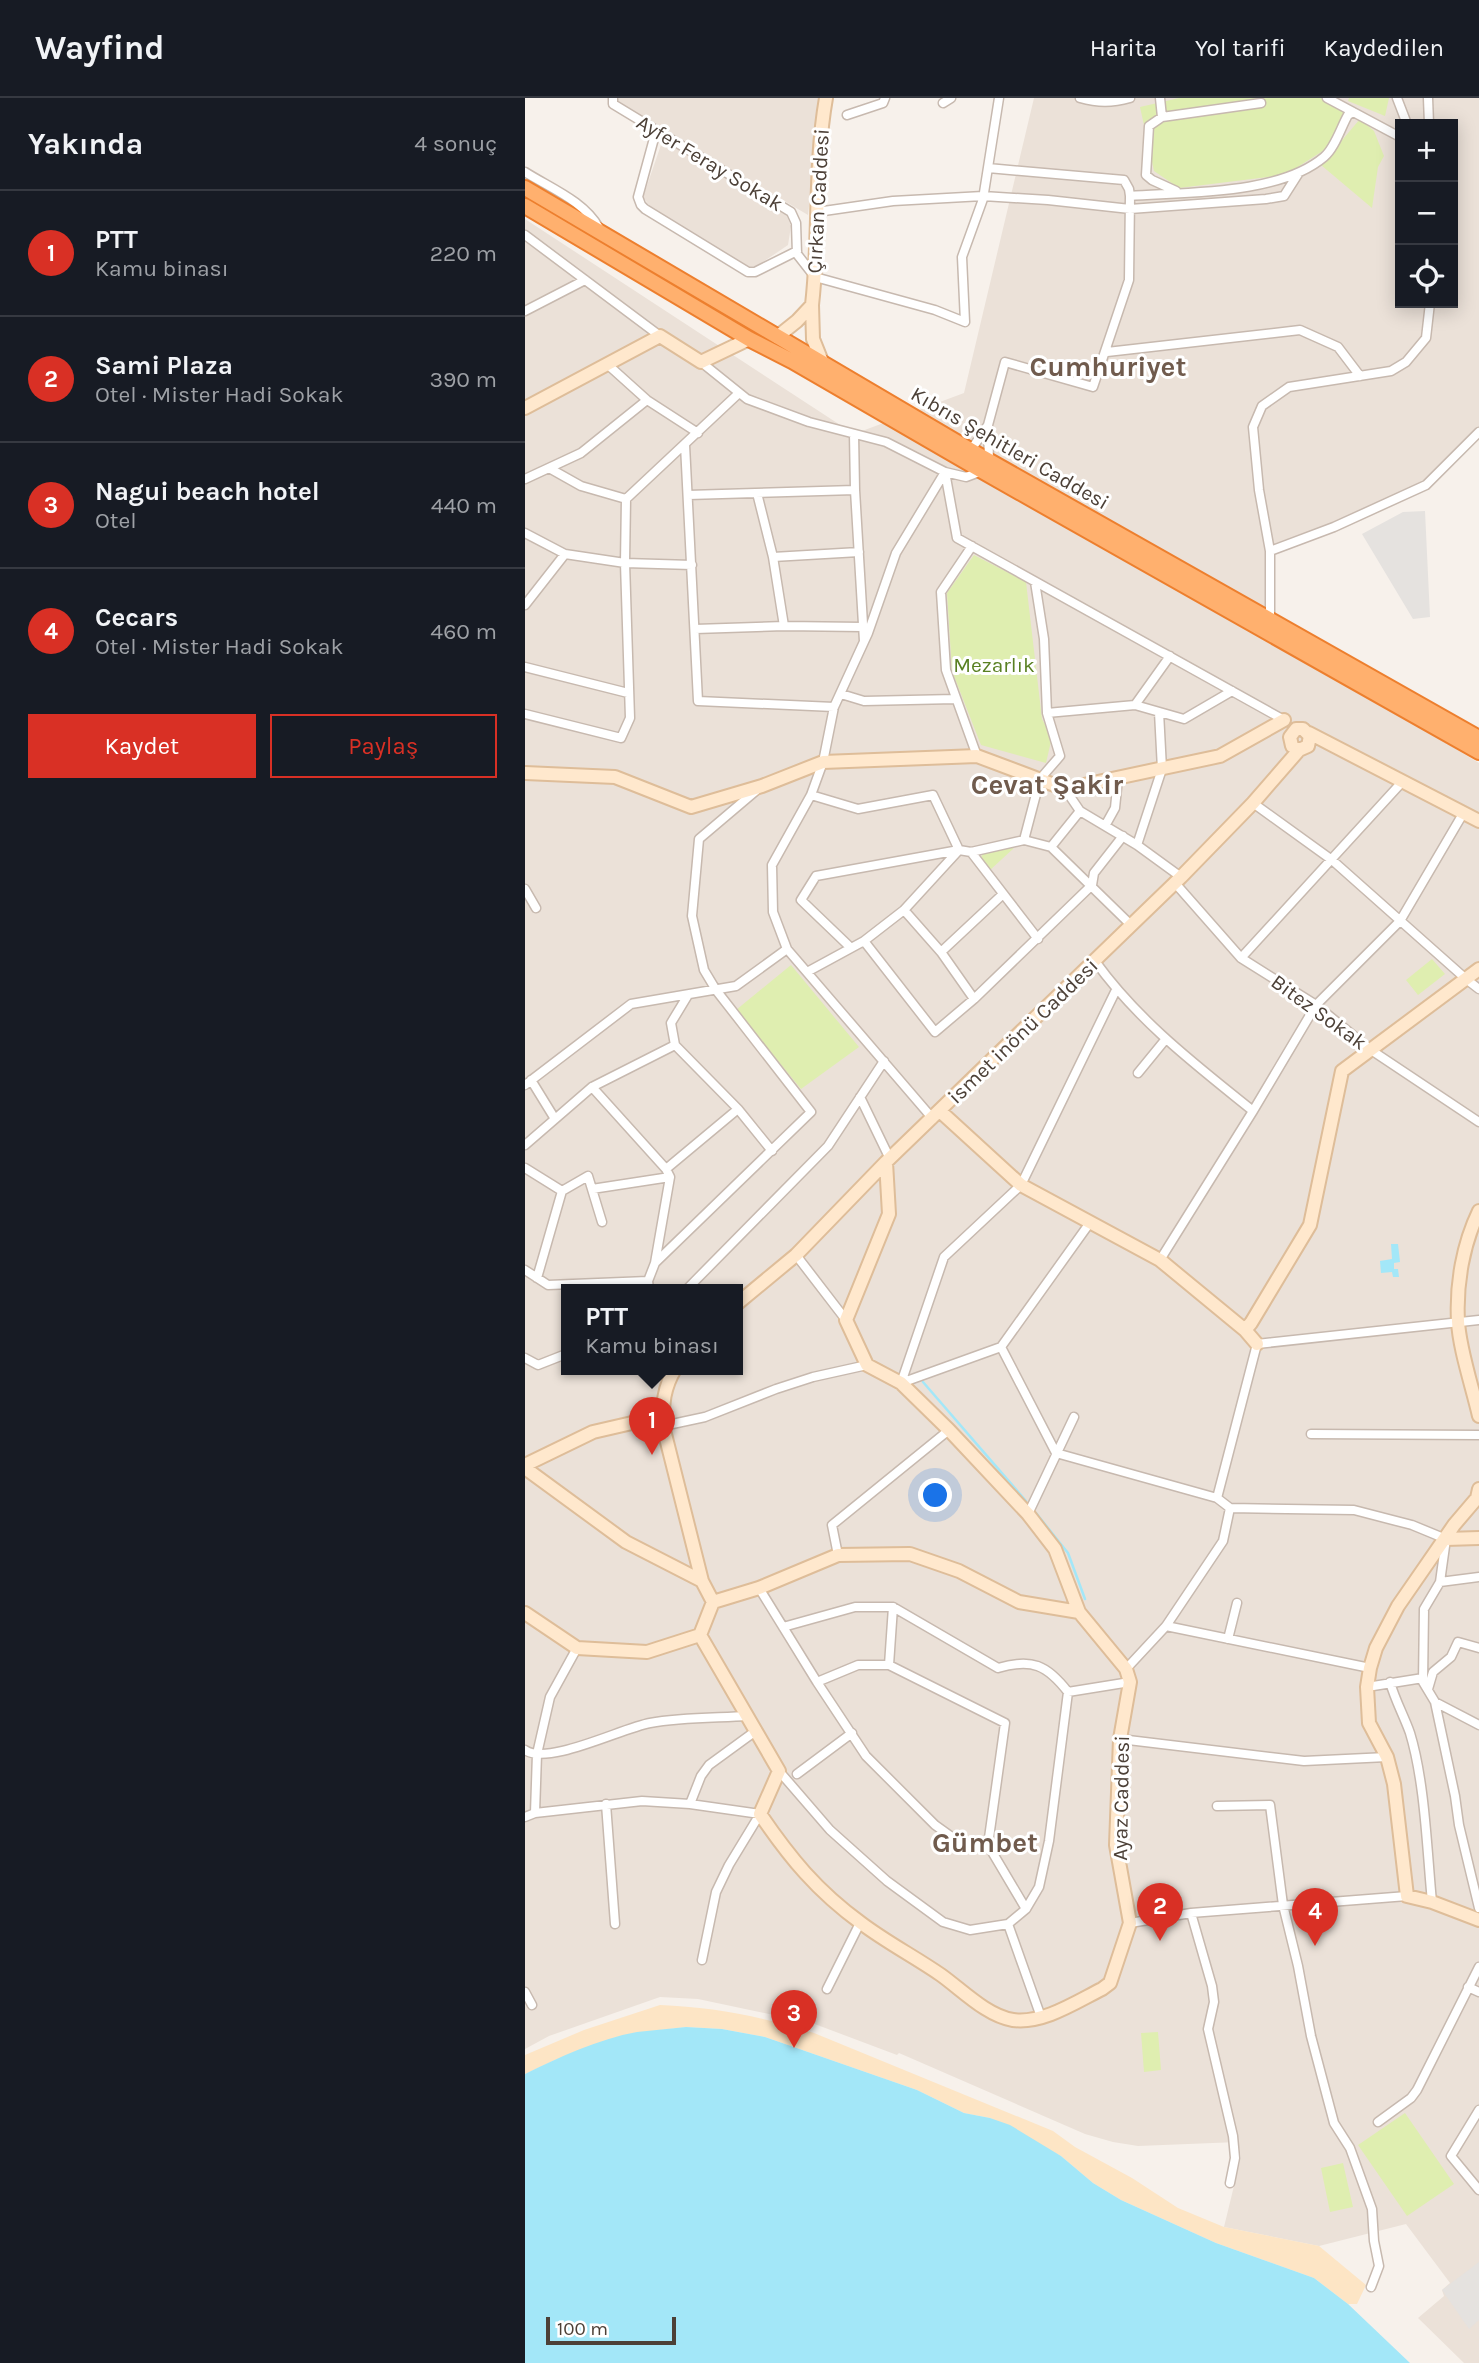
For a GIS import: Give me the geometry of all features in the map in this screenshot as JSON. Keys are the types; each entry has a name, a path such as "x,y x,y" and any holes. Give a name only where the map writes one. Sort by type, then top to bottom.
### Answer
{"highway":[{"name":"Kıbrıs Şehitleri Caddesi","path":"525,188 971,450 986,466 1479,752"},
{"name":"Kıbrıs Şehitleri Caddesi","path":"525,206 749,338 1270,620 1479,738"}],"street":[{"name":"Çırkan Caddesi","path":"823,364 813,339 812,305 825,98"},
{"path":"846,115 883,103 885,98"},
{"path":"943,103 951,98"},
{"path":"815,277 935,310 965,322 961,257 983,196 999,98"},
{"path":"1080,98 1097,102 1118,102 1130,98"},
{"path":"1160,98 1162,117"},
{"path":"1327,98 1395,134"},
{"path":"1397,98 1405,119"},
{"path":"1428,98 1429,119"},
{"name":"Ayfer Feray Sokak","path":"613,101 656,131 791,212 796,223 799,257 815,277"},
{"path":"1178,192 1152,180 1146,174 1149,125 1162,117 1261,103"},
{"path":"1130,196 1277,182 1298,174 1327,155 1348,115 1353,112"},
{"path":"656,131 638,194 641,205 748,272 755,272 797,251"},
{"path":"525,235 701,362 747,399 809,422 886,442 945,472 966,477 986,466 988,425 1005,362 1093,387 1107,352 1129,280 1131,209 1129,189 1124,180 988,168"},
{"path":"525,172 583,208 593,218 602,234"},
{"path":"817,212 893,201 983,196 1131,209 1266,199 1285,195 1298,174"},
{"path":"525,311 585,280"},
{"path":"777,337 812,305"},
{"path":"1270,620 1270,551 1259,490 1253,427 1262,406 1289,387 1391,372 1406,362 1426,338 1429,308"},
{"path":"1107,352 1300,330 1338,346 1360,376"},
{"path":"525,408 660,335"},
{"path":"701,362 749,338"},
{"path":"607,364 647,400 698,432"},
{"path":"525,714 621,738 629,718 626,499 739,393"},
{"path":"525,479 581,453 647,400"},
{"path":"971,450 988,425"},
{"path":"1270,551 1334,527 1426,485 1479,432"},
{"path":"854,434 864,642"},
{"path":"685,445 698,701 834,707"},
{"path":"549,468 581,486 626,499"},
{"path":"945,472 957,538 1284,720 1303,740 1403,781 1479,821"},
{"path":"945,472 896,553 864,642 834,707 823,762 811,795 772,865 773,912 787,949 884,1061 937,1116 1021,1185 1160,1260 1257,1343"},
{"path":"688,495 855,490"},
{"path":"757,493 773,557 784,626"},
{"path":"525,533 565,554 625,563 692,565"},
{"path":"972,546 941,592 946,670 977,756"},
{"path":"773,557 859,552"},
{"path":"525,605 565,554"},
{"path":"1024,840 1040,779 1060,756 1047,713 1044,639 1035,582"},
{"path":"695,629 863,627"},
{"path":"1135,705 1170,656"},
{"path":"525,667 628,693"},
{"path":"1047,713 1135,705 1184,719 1232,691"},
{"path":"841,694 864,701 955,699"},
{"path":"1137,845 1162,769 1159,712"},
{"path":"525,773 615,777 691,807 762,786 823,762 977,756 1065,789 1220,756 1284,720"},
{"name":"ismet inönü Caddesi","path":"743,1299 796,1255 888,1161 1178,880 1253,803 1303,740"},
{"path":"1105,826 1115,808 1118,778"},
{"path":"1241,958 1403,781"},
{"path":"655,1263 811,1112 716,990 704,970 692,916 699,839 762,786"},
{"path":"1051,847 1080,811 1065,789"},
{"path":"811,795 858,809 933,795 959,850"},
{"path":"1253,803 1332,860 1479,989"},
{"name":"Bitez Sokak","path":"1080,811 1137,845 1178,880 1241,958 1316,1005 1371,1050 1479,1122"},
{"path":"1160,1260 1316,1005 1401,921 1464,812"},
{"path":"864,941 935,1032 974,999 1092,885 1094,873 1123,836"},
{"path":"850,947 801,900 816,876 959,850 971,852 1024,840 1051,847 1131,925"},
{"path":"807,972 864,941 904,910 959,850"},
{"path":"971,852 1038,939"},
{"path":"525,889 536,908"},
{"path":"941,952 1002,895"},
{"path":"904,910 941,952 974,999"},
{"path":"555,1119 528,1082 631,1004 736,986 787,949"},
{"path":"1095,961 1116,989 1165,1040 1253,1111"},
{"path":"1245,1330 1310,1225 1342,1071 1479,969"},
{"path":"901,1383 944,1256 1021,1185 1116,989"},
{"path":"688,995 671,1023 675,1045 738,1109 772,1151"},
{"path":"1138,1073 1165,1040"},
{"path":"525,1145 592,1087 675,1045"},
{"path":"692,1284 828,1146 884,1061"},
{"path":"592,1087 668,1173 655,1263 649,1284"},
{"path":"846,1320 888,1214 888,1161 860,1097"},
{"path":"592,1189 668,1173 738,1109"},
{"path":"525,1168 562,1191"},
{"path":"537,1278 562,1191 588,1175 602,1222"},
{"path":"1479,1211 1459,1275 1458,1323 1479,1416"},
{"path":"901,1383 1001,1347 1089,1224"},
{"path":"796,1255 846,1320 867,1365 901,1383 1028,1514 1055,1549 1079,1612 1128,1675"},
{"path":"525,1270 548,1285 561,1285"},
{"path":"1257,1343 1479,1320"},
{"path":"1217,1498 1257,1343"},
{"path":"1001,1347 1056,1452 1217,1498 1230,1508 1355,1510 1412,1525 1446,1539 1479,1538"},
{"path":"525,1358 538,1365 561,1356"},
{"path":"702,1581 626,1542 525,1466 593,1432 632,1423 663,1426 705,1417 776,1389 867,1365"},
{"path":"671,1375 667,1381 662,1405 663,1426 702,1581 713,1602 700,1635"},
{"path":"1028,1514 1074,1417"},
{"path":"838,1555 832,1525 949,1430"},
{"path":"1311,1434 1479,1434"},
{"path":"1407,1896 1394,1784 1387,1757 1369,1723 1367,1687 1370,1668 1376,1648 1398,1606 1477,1498 1479,1489"},
{"path":"1068,1692 1128,1675 1166,1626 1223,1541 1230,1508"},
{"path":"1446,1539 1440,1581 1424,1609 1423,1678 1435,1702 1459,1825 1479,1908"},
{"path":"713,1602 759,1588 838,1555 910,1554 959,1571 1019,1602 1079,1612"},
{"path":"1440,1581 1479,1577"},
{"path":"759,1588 866,1756 935,1825 963,1845 988,1845"},
{"path":"1228,1639 1237,1604"},
{"path":"700,1635 779,1771 831,1830 887,1881 943,1922 970,1930 1008,1924 1026,1909 1039,1887 1049,1841 1068,1692 1055,1676 1038,1664 1014,1663 998,1668 893,1607 855,1607 783,1626"},
{"path":"888,1665 893,1607"},
{"path":"525,1613 577,1648 647,1652 700,1635"},
{"path":"1166,1626 1370,1668"},
{"path":"1427,1689 1433,1672 1451,1657 1458,1642 1479,1648"},
{"path":"535,1813 537,1754 550,1697 577,1648"},
{"path":"817,1682 858,1665 888,1665 1005,1723 988,1845 1026,1909"},
{"name":"Ayaz Caddesi","path":"760,1814 799,1868 860,1923 938,1973 993,2013 1010,2020 1024,2021 1041,2017 1103,1989 1110,1983 1130,1923 1116,1845 1120,1739 1128,1675"},
{"path":"1367,1687 1423,1678"},
{"path":"1390,1682 1410,1732 1417,1767 1432,1902"},
{"path":"1435,1702 1479,1725"},
{"path":"525,1750 532,1754 554,1752 650,1723 748,1716"},
{"path":"690,1804 701,1776 709,1765 757,1730"},
{"path":"797,1774 852,1733"},
{"path":"1120,1739 1304,1762 1387,1757"},
{"path":"702,1960 716,1892 760,1814 779,1771"},
{"path":"525,1817 535,1813 642,1801 690,1804 760,1814"},
{"path":"606,1804 615,1924"},
{"path":"1217,1806 1270,1805 1283,1905 1311,2036 1334,2123 1350,2148 1372,2209 1374,2241 1380,2266 1371,2287"},
{"path":"1130,1923 1191,1913 1407,1896 1432,1902 1479,1920"},
{"path":"1191,1913 1212,1986 1214,2002 1208,2029 1233,2136 1235,2158 1230,2183"},
{"path":"827,1989 860,1923"},
{"path":"1008,1924 1041,2017"},
{"path":"1378,2122 1411,2098 1417,2090 1479,1966"},
{"path":"1468,1987 1479,1992"},
{"path":"525,1992 532,2005"},
{"path":"1479,2110 1451,2155 1479,2190"}],"shaded area":[{"path":"619,98 821,98 808,215 617,101"},
{"path":"1034,98 1479,98 1479,435 1430,488 1271,552 1275,628 1311,662 1479,763 1479,2363 1464,2363 1418,2318 1444,2296 1442,2290 1450,2283 1406,2224 1319,2246 1224,2227 1241,2157 1238,2142 1138,2146 1113,2142 1085,2134 899,2053 897,2055 812,2023 698,1999 660,1997 549,2036 525,2049 525,219 854,434 964,393"},
{"path":"666,141 786,214 791,226 788,245 757,266 749,267 652,209 643,197 662,142"},
{"path":"1425,511 1430,617 1413,619 1362,534 1403,512"},
{"path":"1479,2262 1479,2320 1469,2329 1442,2290"}],"green space":[{"path":"1179,98 1321,98 1348,115 1326,149 1285,175 1179,188 1154,171 1140,107"},
{"path":"1349,98 1389,98 1385,116 1348,101"},
{"path":"1360,119 1374,131 1384,156 1378,167 1372,208 1321,165"},
{"name":"Mezarlık","path":"974,555 1026,582 1042,719 1052,737 1046,763 981,745 952,671 947,593"},
{"path":"1014,848 989,871 980,861 983,852"},
{"path":"1432,959 1445,974 1418,995 1406,980"},
{"path":"791,965 859,1047 801,1089 736,1010"},
{"path":"1158,2032 1161,2070 1144,2072 1141,2033"},
{"path":"1405,2113 1454,2184 1407,2216 1358,2145"},
{"path":"1343,2163 1353,2207 1330,2212 1321,2168"}],"sand":[{"path":"660,2005 738,2014 814,2033 1053,2131 1178,2208 1224,2227 1319,2246 1366,2285 1357,2304 1348,2304 1314,2278 1216,2243 1121,2200 1093,2183 1061,2156 990,2118 964,2113 917,2090 765,2037 722,2029 686,2027 635,2033 555,2060 525,2074 525,2055 584,2030"}],"water":[{"path":"1391,1244 1398,1244 1400,1262 1394,1263 1394,1269 1398,1269 1399,1277 1393,1277 1392,1272 1381,1273 1380,1261 1392,1259"},
{"path":"686,2027 722,2029 765,2037 917,2090 964,2113 1010,2125 1061,2156 1093,2183 1121,2200 1216,2243 1314,2278 1348,2304 1410,2363 525,2363 525,2074 608,2039 637,2032"}],"waterway":[{"path":"923,1382 1026,1501"},
{"path":"1036,1513 1068,1553 1085,1599"}],"place":[{"name":"PTT","path":"652,1455"},
{"name":"Sami Plaza","path":"1160,1941"},
{"name":"Cecars","path":"1315,1946"},
{"name":"Nagui beach hotel","path":"794,2048"}],"district":[{"name":"Cumhuriyet","path":"1108,366"},
{"name":"Cevat Şakir","path":"1047,784"},
{"name":"Gümbet","path":"985,1842"}]}
